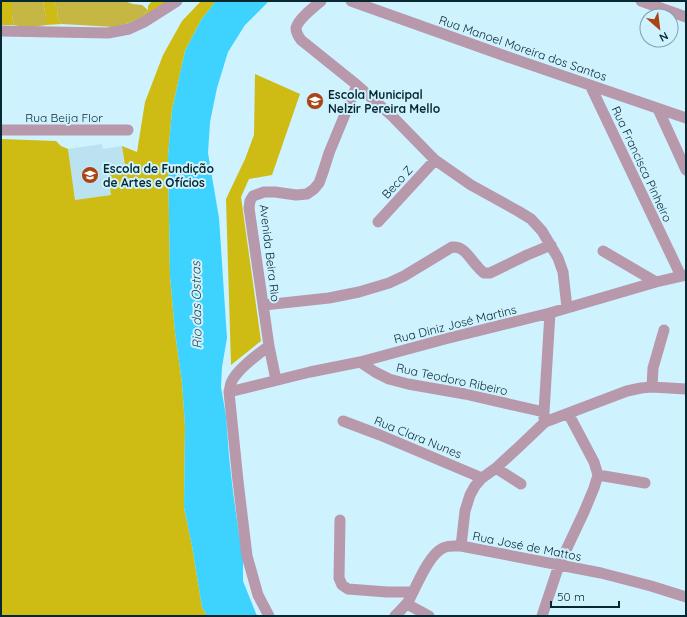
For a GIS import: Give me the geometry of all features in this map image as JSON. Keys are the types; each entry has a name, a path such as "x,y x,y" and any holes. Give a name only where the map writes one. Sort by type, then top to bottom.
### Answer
{"street":[{"path":"1,31 108,33 129,29 144,22 177,1"},
{"path":"320,1 298,23 296,28 300,40 357,84 392,116 435,160 471,185 531,219 542,231 558,258 562,272 567,308"},
{"name":"Rua Manoel Moreira dos Santos","path":"351,1 686,118"},
{"path":"641,1 686,17"},
{"name":"Avenida Beira Rio","path":"276,380 269,346 249,208 250,201 254,196 264,192 296,195 307,194 314,190 319,183 329,153 357,84"},
{"name":"Rua Francisca Pinheiro","path":"590,85 683,276"},
{"path":"658,109 686,170"},
{"name":"Rua Beija Flor","path":"1,130 128,130"},
{"name":"Beco Z","path":"378,222 435,160"},
{"path":"264,305 329,298 359,292 389,283 452,248 457,247 463,250 484,273 490,273 551,245"},
{"path":"603,251 656,282"},
{"name":"Rua Diniz José Martins","path":"229,392 310,372 360,362 550,313 656,282 683,276"},
{"path":"461,546 465,511 470,495 475,486 482,478 496,468 522,444 544,417 550,313"},
{"path":"652,387 653,368 664,330"},
{"path":"269,346 244,366 236,375 231,382 229,392 247,556 258,595 269,616"},
{"name":"Rua Teodoro Ribeiro","path":"360,362 389,379 408,384 465,394 544,417"},
{"path":"544,417 568,413 627,391 641,388 652,387 686,389"},
{"path":"542,616 559,565 584,512 598,475 594,462 568,413"},
{"name":"Rua Clara Nunes","path":"343,421 482,478"},
{"path":"496,468 522,484"},
{"path":"598,475 645,484"},
{"path":"340,520 339,578 342,585 348,589 413,592"},
{"name":"Rua José de Mattos","path":"395,616 406,604 428,563 438,552 443,548 461,546 601,573 686,597"},
{"path":"406,604 428,616"}],"shaded area":[{"path":"1,1 12,1 14,25 1,25"},
{"path":"12,1 43,1 46,25 22,27 14,25"},
{"path":"43,1 54,2 57,9 58,19 62,24 46,25"},
{"path":"47,1 124,1 142,5 148,10 141,18 113,27 62,24 58,19 57,9 54,2"},
{"path":"152,1 169,1 141,18 148,10 148,6"},
{"path":"201,1 216,1 201,20 185,51 172,110 168,156 170,276 175,332 182,383 185,426 184,507 202,607 207,616 1,616 1,139 56,141 61,146 68,149 75,200 111,195 107,167 125,165 122,146 137,152 145,102 163,55 182,21"},
{"path":"255,74 300,94 272,175 249,179 241,197 261,341 231,365 226,199 245,159 254,135"},
{"name":"Escola de Fundição de Artes e Ofícios","path":"102,144 103,149 122,146 125,165 107,167 111,195 75,200 68,149"}],"water":[{"name":"Rio das Ostras","path":"216,1 269,1 245,25 228,52 217,88 210,122 208,153 219,218 227,338 222,367 221,387 226,416 233,492 243,551 243,581 257,616 207,616 202,607 184,507 185,426 182,383 175,332 170,276 168,156 172,110 185,51 201,20"}],"place":[{"name":"Escola Municipal Nelzir Pereira Mello","path":"315,101"},
{"name":"Escola de Fundição de Artes e Ofícios","path":"90,175"}]}
